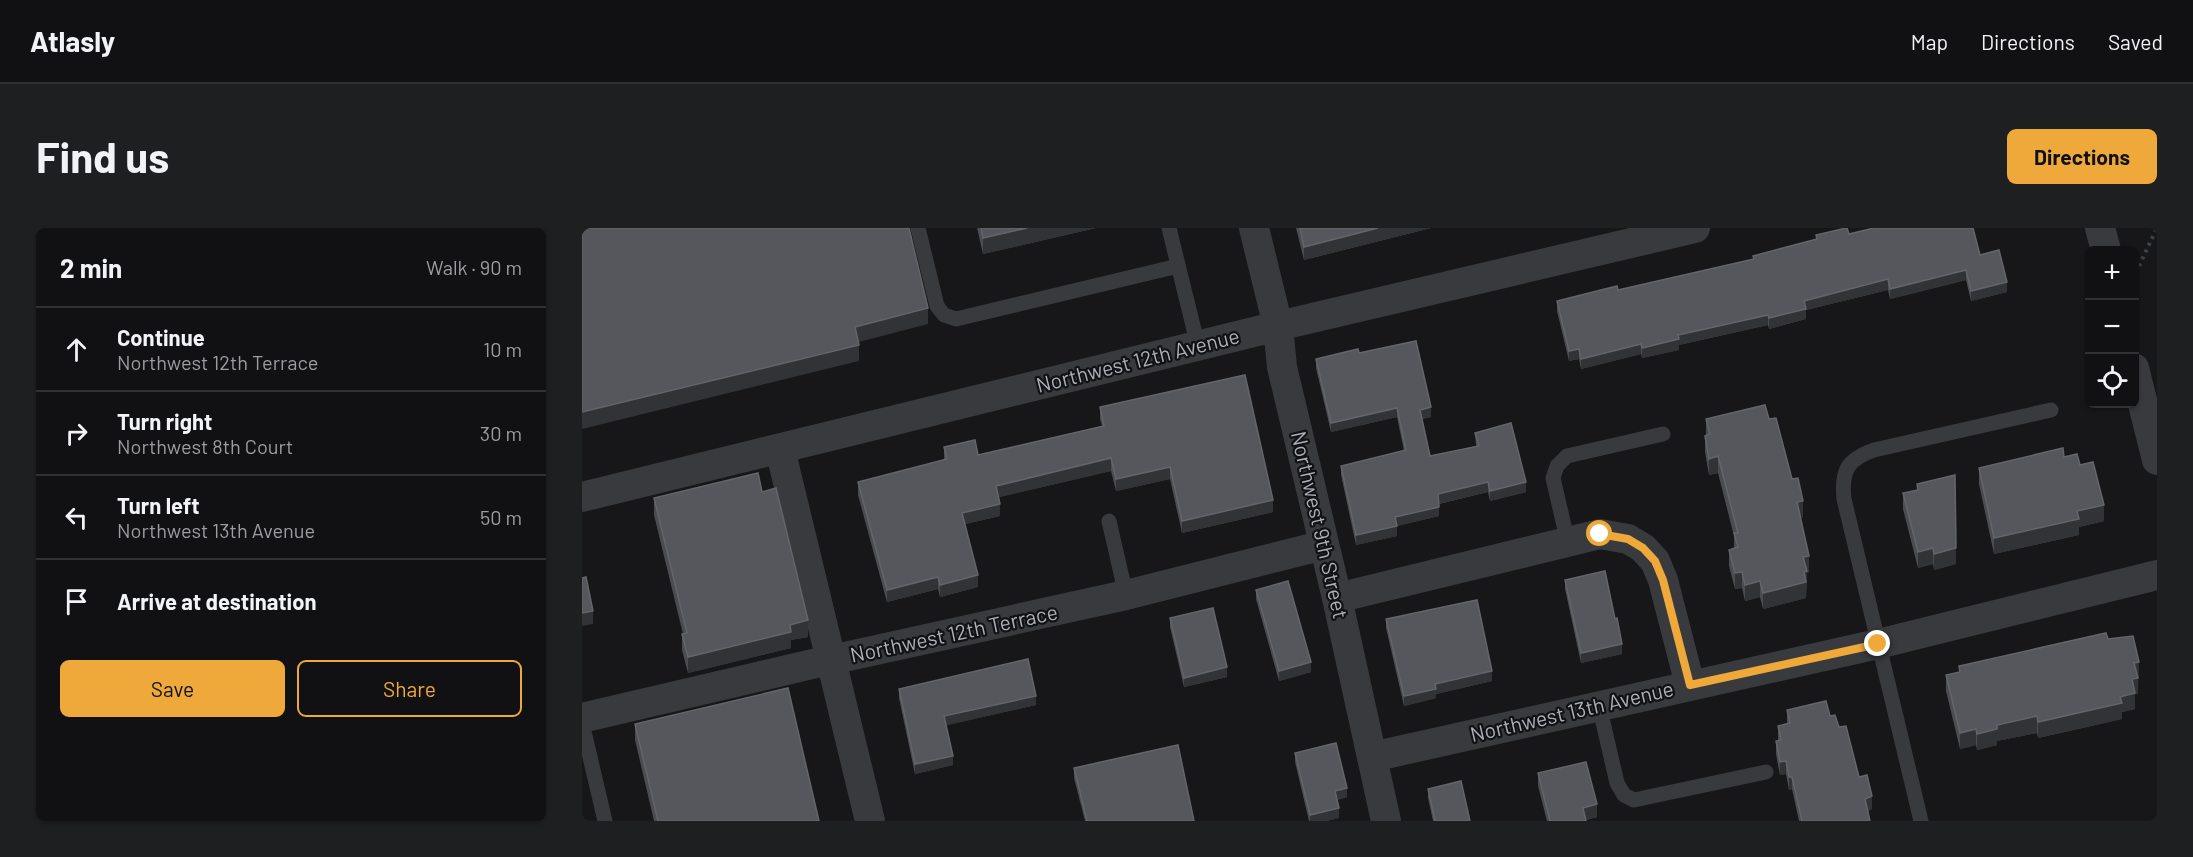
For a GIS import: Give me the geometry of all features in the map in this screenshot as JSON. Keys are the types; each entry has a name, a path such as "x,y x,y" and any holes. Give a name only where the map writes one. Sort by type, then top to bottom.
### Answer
{"street":[{"name":"Northwest 9th Street","path":"1254,228 1278,326 1282,367 1337,598 1386,821"},
{"name":"Northwest 12th Avenue","path":"582,497 1278,326 1695,228"},
{"path":"2100,228 2105,246"},
{"path":"2139,382 2152,419 2157,460"},
{"path":"780,449 870,821"},
{"path":"1337,598 1600,534 1628,539 1643,548 1655,561 1663,580 1690,685"},
{"name":"Northwest 12th Terrace","path":"582,718 1126,595 1324,545"},
{"name":"Northwest 13th Avenue","path":"1372,757 1878,644 2157,575"}],"lane":[{"path":"918,228 937,306 944,315 956,319 1178,266"},
{"path":"1169,228 1198,346"},
{"path":"1921,821 1844,499 1842,481 1849,465 1859,455 2050,410"},
{"path":"1568,543 1553,478 1557,466 1567,456 1663,434"},
{"path":"1109,521 1126,595"},
{"path":"1599,705 1617,783 1624,795 1634,800 1766,772"},
{"path":"582,723 605,821"}],"path":[{"path":"2139,266 2157,228"}],"building":[{"path":"582,228 909,228 928,308 855,327 859,345 582,412"},
{"path":"981,228 1027,228 983,238"},
{"path":"1300,228 1378,228 1304,247"},
{"path":"1847,228 1849,234 1874,228 1973,228 1980,255 1999,250 2007,282 1971,291 1966,270 1890,289 1888,279 1804,301 1806,309 1678,335 1679,339 1642,348 1641,344 1581,359 1579,349 1569,351 1557,301 1617,286 1618,290 1754,259 1753,256 1817,239 1816,235"},
{"path":"1416,341 1431,407 1420,410 1430,456 1479,446 1475,433 1511,423 1526,482 1490,491 1488,482 1438,494 1439,507 1395,517 1397,526 1356,535 1341,466 1406,450 1397,408 1331,423 1316,359 1358,349 1359,353"},
{"path":"1245,375 1273,500 1182,521 1170,467 1116,479 1111,458 996,486 1000,504 962,513 978,575 940,585 938,577 887,590 858,482 947,459 944,447 975,440 978,455 1104,426 1100,407"},
{"path":"1765,405 1769,419 1776,418 1792,479 1798,478 1803,501 1797,502 1809,556 1803,557 1807,571 1804,572 1806,582 1763,593 1760,581 1745,585 1742,572 1735,573 1729,550 1738,547 1734,533 1738,533 1718,456 1709,459 1705,436 1710,434 1706,419"},
{"path":"2063,448 2064,457 2077,454 2080,465 2093,462 2104,505 2077,511 2079,519 1994,538 1979,468"},
{"path":"758,473 762,492 776,488 808,620 790,625 791,632 688,657 682,634 687,633 654,498"},
{"path":"1955,475 1956,548 1934,554 1933,548 1918,552 1903,493 1918,490 1917,484"},
{"path":"1605,571 1622,644 1581,653 1565,580"},
{"path":"586,577 593,611 582,613 582,578"},
{"path":"1288,581 1311,662 1279,671 1256,590"},
{"path":"1477,600 1492,671 1435,684 1436,689 1404,696 1386,619"},
{"path":"1213,608 1227,667 1184,678 1170,618"},
{"path":"2106,633 2108,639 2133,636 2139,662 2134,663 2138,678 2132,679 2135,693 2120,697 2122,703 2038,722 2037,716 1997,725 1997,729 1977,734 1976,729 1960,733 1946,675 1960,672 1959,666"},
{"path":"1028,659 1036,696 944,716 953,756 915,764 899,689"},
{"path":"788,688 819,821 658,821 635,724"},
{"path":"1826,701 1830,716 1835,715 1839,727 1846,726 1859,777 1867,775 1872,796 1865,799 1870,821 1802,821 1792,777 1789,777 1786,761 1780,762 1776,741 1781,740 1778,726 1790,723 1787,710"},
{"path":"1336,743 1347,788 1335,791 1339,808 1310,815 1295,753"},
{"path":"1178,745 1194,821 1087,821 1074,768"},
{"path":"1586,762 1597,804 1583,808 1586,821 1550,821 1538,773"},
{"path":"1461,781 1470,821 1435,821 1428,789"}],"route":[{"path":"1600,534 1628,539 1643,548 1655,561 1663,580 1690,685 1878,644"}]}
